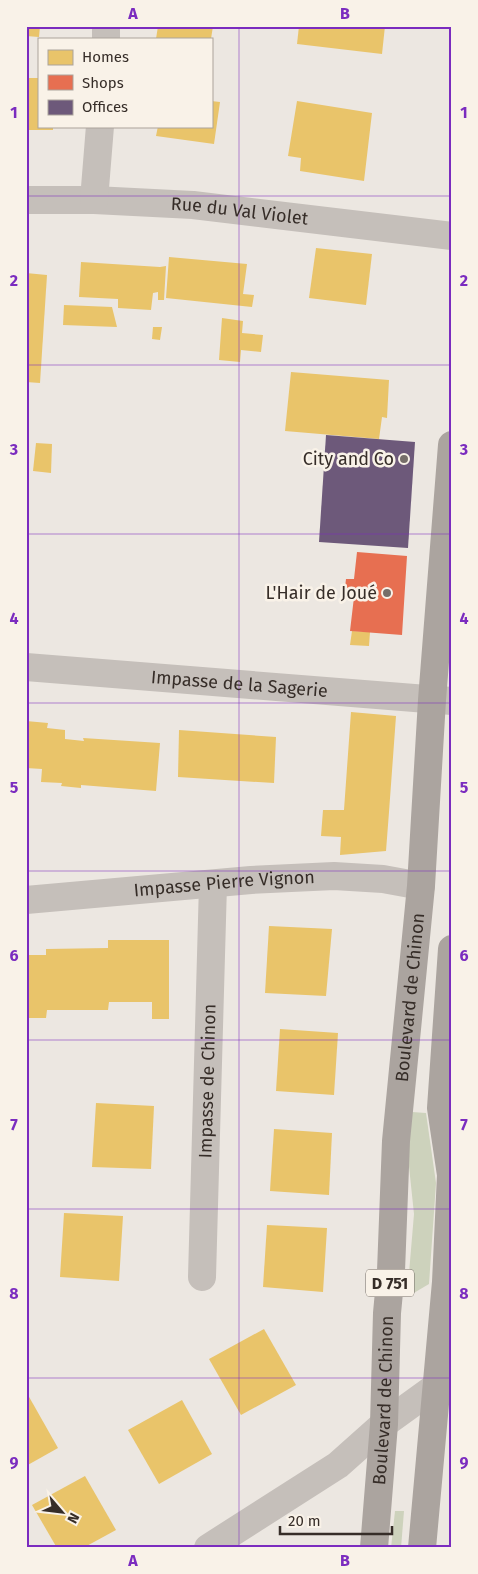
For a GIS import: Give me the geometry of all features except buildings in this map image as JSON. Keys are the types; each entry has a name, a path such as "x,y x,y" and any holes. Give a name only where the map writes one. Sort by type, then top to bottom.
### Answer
{"main road":[{"name":"Boulevard de Chinon","path":"374,1548 384,1424 387,1313 391,1270 396,1141 442,701 452,445"},
{"name":"Boulevard de Chinon","path":"422,1548 445,1381 446,1282 451,1175 442,1108 452,949"}],"street":[{"path":"94,200 100,128"},
{"name":"Rue du Val Violet","path":"26,200 94,200 193,204 452,236"},
{"name":"Impasse de la Sagerie","path":"26,667 442,701"},
{"name":"Impasse Pierre Vignon","path":"26,900 334,876 383,879 422,886"},
{"name":"Impasse de Chinon","path":"202,1277 213,884"},
{"path":"208,1548 338,1465 384,1424 445,1381"}],"green space":[{"path":"412,1112 426,1113 436,1183 429,1284 407,1297 414,1214 408,1157"},
{"path":"395,1511 404,1511 401,1548 391,1548"}],"place":[{"name":"City and Co","path":"404,459"},
{"name":"L'Hair de Joué","path":"387,593"}]}
